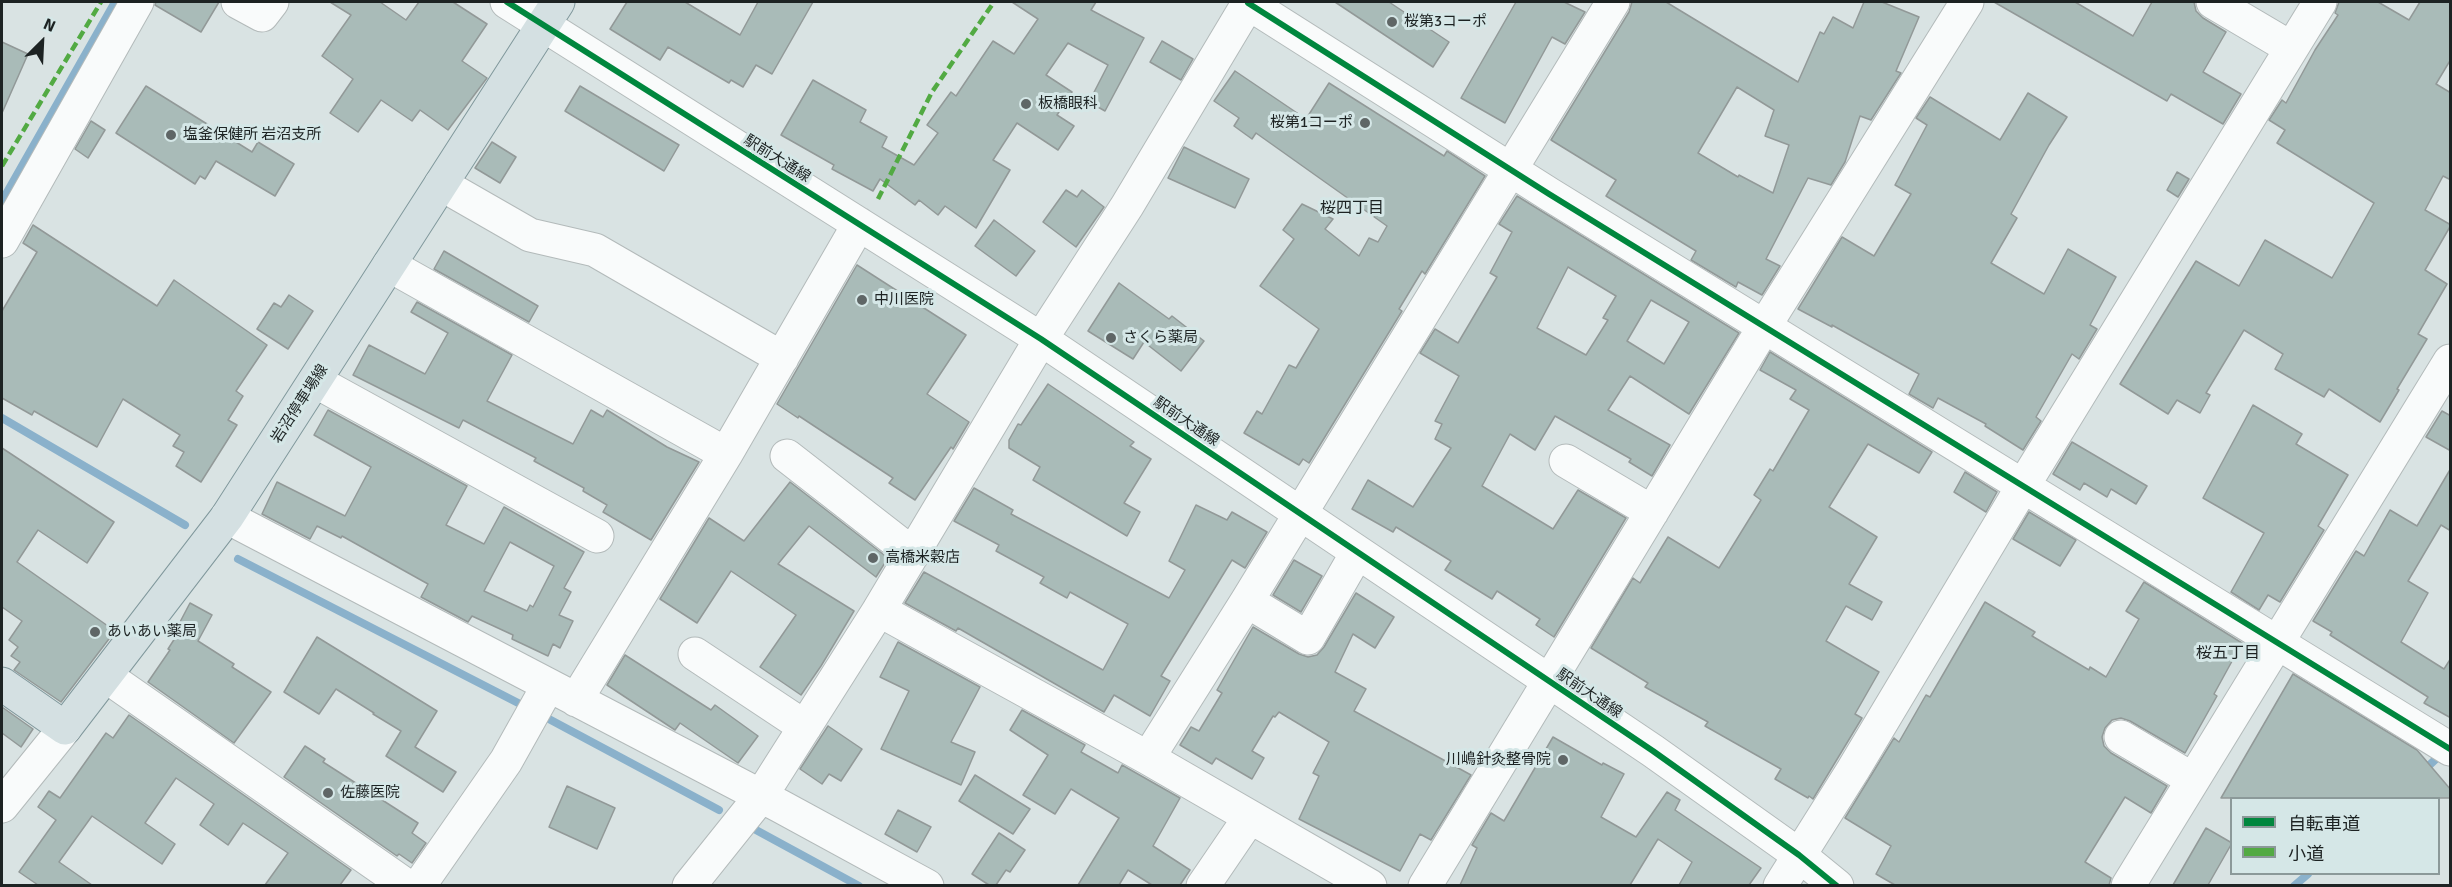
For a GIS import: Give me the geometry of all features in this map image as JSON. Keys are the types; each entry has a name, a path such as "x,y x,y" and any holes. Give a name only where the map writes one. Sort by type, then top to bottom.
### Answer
{"main road":[{"name":"岩沼停車場線","path":"65,729 227,517 551,14"},
{"path":"2,684 65,729"}],"street":[{"path":"2,240 138,2"},
{"path":"238,2 262,15 272,2"},
{"name":"駅前大通線","path":"507,2 551,14 859,224 1041,339 1653,751 1799,855 1837,885"},
{"path":"689,885 761,796 805,727 879,610 1041,339 1127,206 1249,2 1509,170 2451,748"},
{"path":"1148,758 1247,601 1613,2"},
{"path":"1425,885 1764,327 1967,2"},
{"path":"2213,2 2291,48"},
{"path":"1780,885 1853,770 2023,486 2320,2"},
{"path":"441,184 530,234 595,250 782,358"},
{"path":"419,885 506,761 562,693 726,454 859,224"},
{"path":"389,265 726,454"},
{"path":"2128,885 2451,361"},
{"path":"315,381 597,536"},
{"path":"787,456 913,554"},
{"path":"1566,461 1652,512"},
{"path":"227,517 927,885"},
{"path":"1247,601 1308,638 1357,553"},
{"path":"879,610 1148,758 1370,885"},
{"path":"695,654 805,727"},
{"path":"106,676 407,885"},
{"path":"2,806 65,729"},
{"path":"2121,737 2192,780"},
{"path":"1203,885 1250,817"}],"building":[{"path":"156,2 219,2 201,32 155,5"},
{"path":"330,2 380,2 406,20 419,2 453,2 487,24 462,61 487,78 448,130 420,110 412,121 381,100 358,132 330,113 353,79 322,56 351,15"},
{"path":"627,2 685,2 740,35 758,2 813,2 772,74 756,65 743,87 731,80 729,83 668,47 660,60 610,29"},
{"path":"1012,2 1096,2 1091,10 1144,38 1105,111 1089,102 1108,65 1068,43 1046,75 1072,92 1057,115 1074,126 1058,150 1017,123 993,160 1010,170 976,228 945,206 938,215 919,200 915,205 880,179 873,191 832,169 834,165 781,135 813,80 866,110 860,122 887,137 882,147 914,165 938,133 927,125 951,92 956,96 993,41 1014,54 1038,19"},
{"name":"桜第3コーポ","path":"1335,2 1389,2 1449,42 1433,67"},
{"path":"1516,2 1564,2 1585,12 1565,44 1552,37 1505,123 1461,98"},
{"path":"1632,2 1666,2 1798,82 1820,32 1824,34 1833,17 1853,28 1864,2 1882,2 1919,17 1896,71 1901,73 1871,120 1860,116 1845,162 1831,185 1808,178 1766,259 1780,266 1762,295 1738,282 1736,287 1691,260 1696,251 1606,196 1616,180 1551,140 1629,12","holes":["1737,87 1774,110 1765,136 1789,145 1773,193 1739,175 1738,177 1698,153"]},
{"path":"1994,2 2075,2 2133,36 2152,2 2194,2 2196,11 2203,18 2226,32 2203,72 2241,94 2223,124 2171,94 2167,101"},
{"path":"2339,2 2378,2 2409,20 2420,2 2451,2 2451,59 2436,84 2451,93 2451,180 2443,176 2425,210 2451,225 2425,270 2447,284 2418,334 2427,339 2380,422 2329,389 2324,397 2275,369 2283,354 2244,330 2206,393 2210,395 2200,413 2177,400 2168,414 2120,384 2196,261 2239,286 2265,240 2332,278 2374,203 2277,143 2285,130 2269,120 2282,100 2286,103 2315,50 2338,15 2335,13"},
{"path":"1162,41 1193,59 1181,80 1150,62"},
{"path":"2,42 28,54 2,113"},
{"path":"1235,71 1306,119 1329,83 1444,156 1447,151 1485,176 1425,274 1422,271 1399,309 1402,311 1309,463 1303,459 1299,465 1244,433 1257,411 1262,414 1289,365 1296,368 1319,329 1260,286 1294,239 1283,230 1302,204 1333,219 1325,229 1359,256 1369,238 1378,242 1387,226 1256,133 1252,139 1234,126 1239,118 1214,101"},
{"name":"塩釜保健所 岩沼支所","path":"146,86 252,152 258,142 294,164 275,196 216,161 205,179 200,176 195,184 116,133"},
{"path":"580,86 679,145 664,171 565,111"},
{"path":"2028,93 2067,117 2011,214 2017,218 1991,263 2044,294 2068,249 2116,277 2090,325 2097,329 2079,359 2072,354 2036,417 2041,421 2023,450 1985,426 1986,424 1938,398 1933,408 1909,394 1919,374 1832,325 1832,327 1798,309 1842,237 1874,256 1911,194 1895,185 1927,125 1916,118 1930,97 2000,140"},
{"path":"91,121 105,130 88,158 75,149"},
{"path":"492,142 516,157 500,183 475,168"},
{"path":"1184,147 1249,179 1235,208 1168,178"},
{"path":"2177,172 2189,179 2178,197 2167,190"},
{"path":"1066,190 1077,197 1082,190 1104,207 1076,247 1043,222"},
{"path":"1517,196 1739,333 1689,414 1630,376 1608,410 1670,445 1652,476 1629,462 1631,459 1555,416 1535,450 1510,434 1482,486 1553,529 1578,490 1626,518 1554,637 1536,625 1540,619 1497,591 1492,599 1445,570 1451,561 1396,527 1393,532 1352,509 1368,480 1413,507 1451,448 1435,439 1442,424 1435,421 1459,376 1420,353 1435,329 1458,343 1497,277 1490,273 1512,232 1499,224","holes":["1568,267 1616,296 1603,318 1608,320 1586,355 1537,328","1651,300 1689,322 1664,364 1627,341"]},
{"path":"994,220 1035,251 1016,276 975,246"},
{"path":"33,225 157,306 174,280 267,345 236,391 243,396 228,420 237,425 201,482 176,466 184,452 173,446 180,435 123,399 97,447 34,411 32,415 2,398 2,311 37,252 23,243"},
{"path":"444,251 538,306 529,322 434,269"},
{"path":"857,265 966,335 927,394 969,422 953,449 951,447 915,500 889,483 893,478 777,404"},
{"path":"1119,283 1169,319 1172,316 1204,341 1181,371 1144,342 1133,359 1088,331"},
{"path":"289,295 313,311 288,349 257,329 274,303 281,307"},
{"path":"417,302 512,355 487,401 573,444 591,410 603,417 607,410 667,447 699,462 651,540 603,512 607,505 583,491 584,488 534,461 536,458 463,420 459,428 353,375 369,345 425,374 448,333 411,312"},
{"path":"1770,352 1932,452 1919,473 1868,444 1829,507 1877,537 1849,584 1882,602 1872,620 1846,606 1826,641 1879,672 1855,714 1862,718 1813,799 1775,779 1781,769 1705,726 1708,722 1645,687 1648,683 1591,648 1633,578 1640,583 1668,537 1719,568 1761,500 1754,495 1770,469 1773,471 1809,410 1790,399 1796,390 1760,370"},
{"path":"1048,384 1134,442 1130,446 1151,459 1124,503 1140,512 1127,536 1033,480 1040,467 1009,448 1009,440 1018,424 1021,425"},
{"path":"2253,405 2302,434 2296,444 2348,475 2318,526 2324,530 2280,602 2268,595 2259,610 2231,592 2264,533 2203,498"},
{"path":"328,410 467,486 446,525 484,544 504,507 584,552 564,588 571,592 559,615 573,621 560,648 553,644 548,656 512,639 513,635 472,616 468,622 421,597 428,584 342,536 341,538 317,526 310,539 262,514 277,482 345,516 371,467 314,435","holes":["510,542 554,566 533,607 530,605 527,611 484,591"]},
{"path":"2442,411 2451,416 2451,451 2426,437"},
{"path":"2072,442 2147,486 2136,504 2111,489 2107,497 2084,483 2080,490 2053,474"},
{"path":"2,448 114,522 87,563 38,530 17,562 115,631 61,702 14,670 20,662 11,656 18,647 9,640 22,621 2,607"},
{"path":"2451,468 2451,531 2441,525 2408,581 2428,593 2401,642 2444,669 2451,658 2451,718 2424,703 2428,697 2330,635 2332,632 2313,621 2356,551 2364,556 2390,510 2417,526"},
{"path":"1965,472 1997,492 1986,512 1954,492"},
{"path":"790,482 888,558 876,577 809,526 778,564 854,611 801,695 760,667 796,615 731,571 697,623 660,599 709,518 744,541"},
{"path":"974,488 1013,510 1011,514 1169,598 1185,570 1169,561 1196,505 1227,520 1232,512 1267,532 1245,568 1232,560 1161,676 1170,681 1150,716 1114,695 1104,712 958,628 956,631 905,603 924,572 1103,670 1128,624 1070,592 1067,598 1040,583 1044,577 996,551 999,545 954,521"},
{"path":"2029,512 2076,540 2060,566 2013,539"},
{"path":"1294,560 1322,576 1301,612 1273,595"},
{"path":"2144,582 2242,643 2214,694 2217,696 2185,753 2121,718 2112,720 2105,728 2102,737 2104,746 2111,753 2167,786 2151,813 2125,797 2085,862 2111,878 2109,885 1895,885 1876,874 1891,846 1845,818 1894,738 1899,742 1926,695 1930,697 1985,602 2035,632 2032,636 2089,670 2090,667 2106,677 2139,619 2126,611"},
{"path":"1356,593 1394,617 1375,648 1353,634 1335,672 1366,689 1354,711 1471,775 1431,840 1420,834 1400,871 1299,819 1319,776 1313,773 1329,742 1279,712 1275,717 1273,716 1252,751 1264,758 1252,779 1216,758 1212,764 1180,745 1191,727 1199,731 1222,693 1217,690 1253,627 1299,654 1308,657 1317,655"},
{"path":"190,603 212,615 198,641 234,664 232,667 271,692 234,743 148,682 170,650 168,649 184,624 180,622"},
{"path":"317,637 437,711 415,747 456,772 443,792 386,756 401,731 336,689 319,714 284,692"},
{"path":"898,642 980,687 951,742 975,752 961,785 881,749 909,691 880,677"},
{"path":"625,655 711,710 715,705 758,736 738,763 680,723 675,730 607,685"},
{"path":"2293,674 2417,750 2451,790 2451,798 2221,798"},
{"path":"2,707 33,729 21,747 2,733"},
{"path":"1022,710 1085,745 1081,752 1118,773 1122,765 1180,798 1153,846 1190,870 1180,885 1152,885 1128,870 1119,885 1078,885 1119,818 1071,789 1055,814 1023,795 1048,755 1010,730"},
{"path":"129,715 351,870 340,885 265,885 288,853 243,823 228,845 200,825 214,804 176,778 145,823 175,844 162,864 92,816 59,862 92,885 38,885 19,872 56,820 38,807 49,791 60,798 106,733 113,738"},
{"path":"828,726 862,749 841,781 829,774 822,784 800,769"},
{"path":"1553,737 1602,765 1603,763 1624,774 1601,817 1636,837 1667,792 1680,800 1675,810 1761,868 1749,885 1679,885 1692,862 1658,839 1630,885 1460,885 1477,848 1472,845 1491,813 1504,821"},
{"path":"305,746 325,759 323,762 418,823 412,833 426,843 412,863 399,854 397,856 284,777"},
{"path":"975,775 1030,809 1013,834 959,801"},
{"path":"567,786 615,808 597,849 549,827"},
{"path":"898,810 931,827 917,852 885,834"},
{"path":"2206,828 2230,842 2230,846 2208,885 2173,885"},
{"path":"999,833 1025,850 1010,872 1006,870 996,885 989,885 972,874"}],"waterway":[{"path":"2,201 115,2"},
{"path":"2,418 185,525"},
{"path":"238,559 524,706"},
{"path":"547,718 719,810"},
{"path":"2422,772 2437,758"},
{"path":"756,830 859,886"},
{"path":"2294,886 2307,875"}],"marked path":[{"path":"2,166 101,2"},
{"path":"878,199 932,92 994,2"}],"cycle path":[{"path":"507,2 1041,339 1653,751 1799,855 1837,886"},
{"path":"1249,2 1549,194 2450,749"}],"place":[{"name":"桜第3コーポ","path":"1392,22"},
{"name":"板橋眼科","path":"1026,104"},
{"name":"桜第1コーポ","path":"1365,123"},
{"name":"塩釜保健所 岩沼支所","path":"171,135"},
{"name":"中川医院","path":"862,300"},
{"name":"さくら薬局","path":"1111,338"},
{"name":"高橋米穀店","path":"873,558"},
{"name":"あいあい薬局","path":"95,632"},
{"name":"川嶋針灸整骨院","path":"1563,760"},
{"name":"佐藤医院","path":"328,793"}],"district":[{"name":"桜四丁目","path":"1352,209"},
{"name":"桜五丁目","path":"2228,654"}]}
